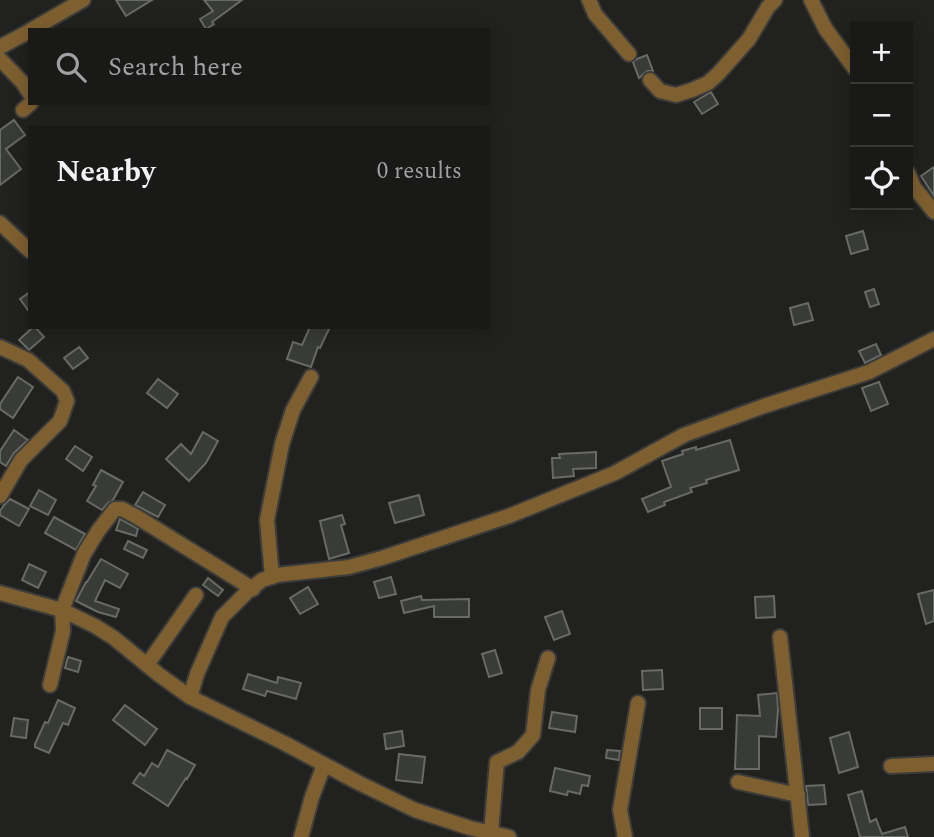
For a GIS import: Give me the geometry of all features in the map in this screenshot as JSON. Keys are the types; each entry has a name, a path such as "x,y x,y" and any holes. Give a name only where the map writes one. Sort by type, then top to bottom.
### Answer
{"street":[{"path":"33,28 61,6 83,0"},
{"path":"589,0 595,14 629,54"},
{"path":"650,80 660,91 676,95 708,83 749,38 775,0"},
{"path":"811,0 825,28 850,62"},
{"path":"0,47 28,31"},
{"path":"0,59 28,91"},
{"path":"913,183 934,212"},
{"path":"0,223 28,248"},
{"path":"190,697 222,617 262,580 349,567 509,516 615,473 684,435 869,372 934,339"},
{"path":"0,347 28,360 63,391 68,401 60,421 21,460 2,487"},
{"path":"272,577 267,520 282,444 293,410 311,377"},
{"path":"50,685 63,631 62,610 84,554 113,510 118,508 147,523 253,589"},
{"path":"0,593 62,610 95,626 190,697 415,810 470,828 509,837"},
{"path":"147,665 196,595"},
{"path":"780,637 802,837"},
{"path":"491,833 497,762 519,752 533,735 538,690 548,658"},
{"path":"625,837 620,810 638,703"},
{"path":"891,766 934,764"},
{"path":"300,837 324,765"},
{"path":"738,782 798,795"}],"building":[{"path":"116,0 152,0 126,16"},
{"path":"204,0 242,0 205,28 200,19 213,11"},
{"path":"647,55 653,71 647,71 639,78 633,62"},
{"path":"711,92 718,104 702,114 694,102"},
{"path":"14,120 25,135 6,149 21,169 0,185 0,130"},
{"path":"934,167 934,196 921,176"},
{"path":"863,231 868,249 851,254 846,236"},
{"path":"874,289 879,304 870,307 865,292"},
{"path":"28,293 28,310 20,299"},
{"path":"808,303 813,320 794,325 790,308"},
{"path":"31,329 37,329 44,337 29,350 19,340"},
{"path":"309,329 329,329 320,348 318,347 311,367 287,359 293,342 302,345"},
{"path":"876,344 881,355 865,363 859,351"},
{"path":"79,347 88,358 73,369 64,358"},
{"path":"18,377 33,387 13,418 0,409 0,404"},
{"path":"158,379 178,394 167,408 147,393"},
{"path":"879,382 888,404 871,411 862,388"},
{"path":"14,430 28,440 14,453 6,466 0,462 0,451"},
{"path":"203,432 218,441 206,463 189,481 166,459 181,444 191,454"},
{"path":"730,440 739,470 706,480 707,483 690,488 692,492 664,502 665,505 648,512 642,499 671,487 662,461 683,454 682,451 696,447 696,450"},
{"path":"75,446 92,457 83,471 66,459"},
{"path":"596,452 596,468 573,469 574,476 553,478 552,458 560,458 559,454"},
{"path":"101,470 123,482 113,500 102,510 87,501"},
{"path":"39,490 56,500 48,515 30,506"},
{"path":"143,492 165,505 158,517 135,505"},
{"path":"419,495 424,515 395,523 389,503"},
{"path":"10,499 29,509 19,526 0,515 0,511"},
{"path":"342,515 345,524 341,525 349,553 329,559 320,521"},
{"path":"54,517 85,534 76,550 45,533"},
{"path":"120,519 138,529 136,536 116,530"},
{"path":"128,541 147,550 143,558 124,549"},
{"path":"101,559 128,574 120,588 105,580 95,601 119,609 116,617 76,601"},
{"path":"29,564 46,572 38,588 22,580"},
{"path":"391,577 396,594 379,598 374,582"},
{"path":"208,578 223,590 218,596 203,585"},
{"path":"308,587 318,604 300,614 290,598"},
{"path":"934,590 934,621 926,624 918,594"},
{"path":"421,596 422,600 469,599 469,617 434,617 434,606 404,613 401,601"},
{"path":"774,596 775,617 756,618 755,597"},
{"path":"562,611 570,634 554,640 545,617"},
{"path":"495,650 502,673 489,677 482,654"},
{"path":"68,657 81,661 78,672 65,668"},
{"path":"662,670 663,689 643,690 642,671"},
{"path":"248,674 277,683 278,677 301,683 296,699 267,691 265,696 243,689"},
{"path":"777,693 776,737 759,736 759,769 735,769 737,715 760,716 758,695"},
{"path":"58,700 75,708 68,725 63,723 49,753 35,747 35,744"},
{"path":"125,705 157,729 145,745 113,720"},
{"path":"700,708 722,708 722,729 700,729"},
{"path":"552,712 577,716 575,732 549,728"},
{"path":"14,718 28,720 26,738 11,736"},
{"path":"402,731 404,746 386,749 384,734"},
{"path":"849,732 858,767 839,773 830,738"},
{"path":"167,750 195,765 168,806 133,783 140,773 144,776 152,763 158,767"},
{"path":"607,750 620,751 619,760 606,758"},
{"path":"399,754 425,757 422,783 396,780"},
{"path":"555,768 590,776 588,786 582,785 580,794 568,791 567,795 550,791"},
{"path":"824,785 826,804 808,805 806,786"},
{"path":"862,791 870,822 876,819 882,834 905,827 908,837 860,837 848,795"}]}
